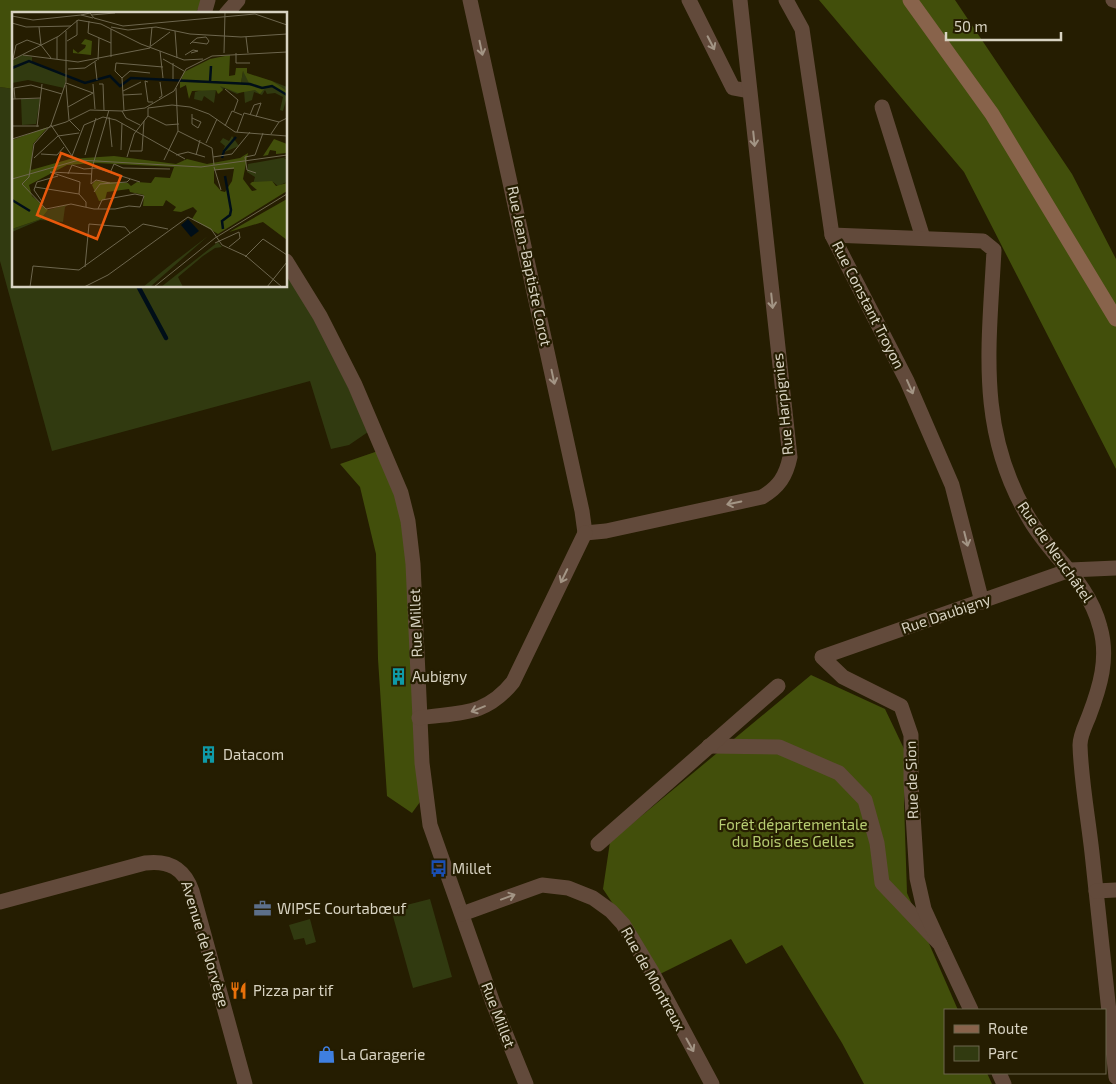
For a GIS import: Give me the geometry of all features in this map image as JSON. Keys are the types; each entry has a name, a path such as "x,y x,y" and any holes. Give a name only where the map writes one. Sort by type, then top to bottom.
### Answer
{"main road":[{"path":"910,0 992,114 1116,319"}],"street":[{"path":"228,12 238,0"},
{"name":"Rue Jean-Baptiste Corot","path":"470,0 582,511 585,532"},
{"path":"689,0 734,88 749,91"},
{"name":"Rue Harpignies","path":"585,532 606,530 762,496 779,485 788,469 790,457 740,0"},
{"name":"Rue Constant Troyon","path":"786,0 802,29 832,235 907,381 952,485 982,602"},
{"path":"882,107 923,238"},
{"name":"Rue de Neuchâtel","path":"832,235 983,241 994,250 988,377 992,420 1002,463 1015,494 1031,522 1056,558 1070,570 1088,594 1101,628 1104,658 1101,685 1080,742 1116,1077"},
{"name":"Rue Millet","path":"288,265 320,316 355,385 401,493 408,521 413,564 422,765 430,825 509,1046 526,1084"},
{"path":"419,718 465,714 477,710 502,695 513,682 585,532"},
{"name":"Rue Daubigny","path":"822,657 1070,570 1116,568"},
{"name":"Rue de Sion","path":"822,657 843,677 901,706 911,735 911,783 917,878 924,909 971,1009"},
{"path":"598,844 778,686"},
{"path":"709,746 779,747 839,773 865,800 878,843 882,883 940,944"},
{"name":"Avenue de Norvège","path":"0,902 145,863 163,862 181,870 192,891 245,1084"},
{"name":"Rue de Montreux","path":"462,914 542,885 568,888 594,898 611,911 623,924 712,1084"},
{"path":"1096,891 1116,890"}],"green space":[{"path":"0,0 203,0 196,12 12,12 12,89 0,87"},
{"path":"819,0 955,0 1072,174 1116,259 1116,469 964,172"},
{"path":"0,87 12,89 12,288 288,288 288,275 321,326 368,432 349,445 331,449 310,381 52,451 0,261"},
{"path":"378,451 394,488 404,527 420,802 412,813 387,796 378,659 376,554 360,487 340,464"},
{"name":"Forêt départementale du Bois des Gelles","path":"811,675 885,709 907,755 904,803 907,893 958,1009 944,1009 944,1074 987,1074 992,1084 864,1084 842,1043 782,945 746,964 731,939 660,974 603,889 610,842"},
{"path":"430,899 452,977 413,988 391,909"},
{"path":"310,919 316,942 306,945 304,938 294,940 289,925"}],"waterway":[{"path":"139,288 166,338"}],"place":[{"name":"Aubigny","path":"398,677"},
{"name":"Datacom","path":"209,755"},
{"name":"Millet","path":"438,869"},
{"name":"WIPSE Courtabœuf","path":"263,909"},
{"name":"Pizza par tif","path":"239,991"},
{"name":"La Garagerie","path":"326,1055"}]}
